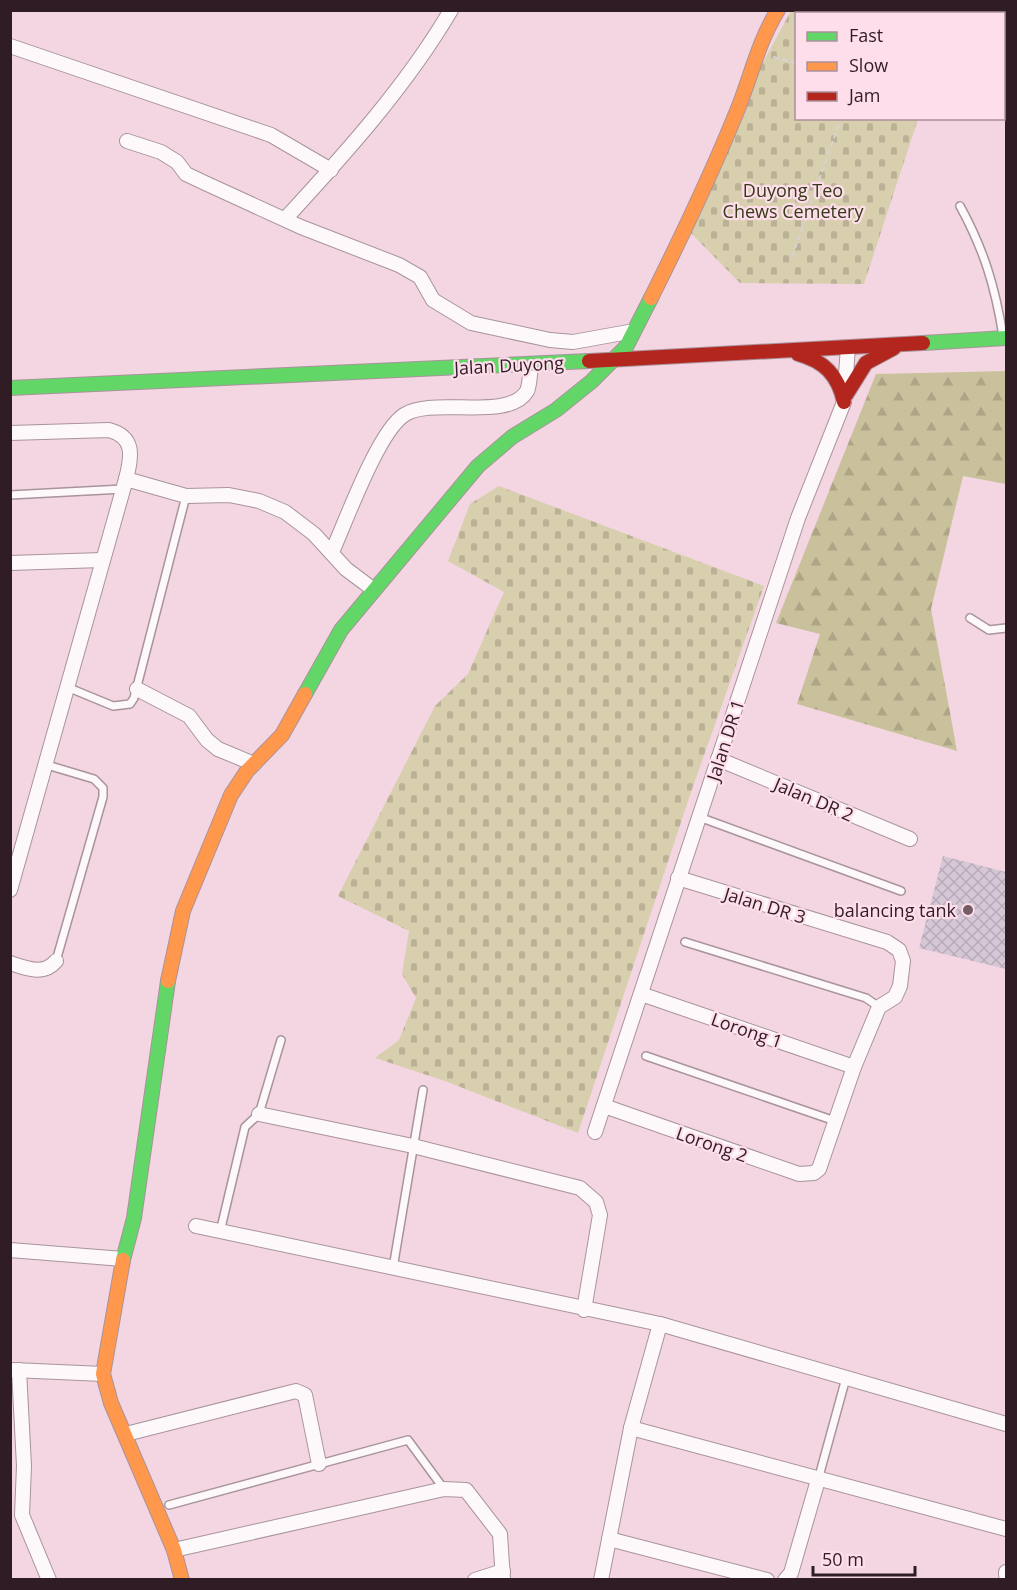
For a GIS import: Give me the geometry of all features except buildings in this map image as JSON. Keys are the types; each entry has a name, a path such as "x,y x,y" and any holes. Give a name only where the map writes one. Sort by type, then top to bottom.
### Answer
{"street":[{"path":"286,218 330,170 410,73 451,10"},
{"path":"182,1580 174,1551 111,1403 103,1374 123,1259 134,1218 165,994 183,911 217,821 231,795 254,764 282,735 342,630 478,466 512,438 556,410 626,347 697,206 738,109 756,53 778,10"},
{"path":"10,46 271,135 330,170"},
{"path":"127,141 160,152 177,162 186,174 399,265 420,278 433,300 471,323 550,340 573,342 634,331"},
{"name":"Jalan Duyong","path":"10,388 778,352 1005,338"},
{"path":"845,399 866,363 902,344"},
{"name":"Jalan DR 1","path":"595,1132 798,518 845,399 848,347"},
{"path":"778,352 800,354 828,367 845,399"},
{"path":"332,552 383,439 404,415 428,407 501,405 517,400 527,391 531,364"},
{"path":"10,433 96,430 119,433 128,440 131,452 47,765 10,890"},
{"path":"124,484 186,496 229,495 260,501 285,512 332,552 346,569 374,590"},
{"path":"10,563 102,560"},
{"path":"137,689 189,716 207,740 218,749 254,764"},
{"name":"Jalan DR 2","path":"718,759 910,839"},
{"name":"Jalan DR 3","path":"678,878 886,942 899,950 903,973 895,997 879,1007"},
{"path":"10,963 32,970 43,970 51,967 56,961"},
{"name":"Lorong 1","path":"640,994 854,1067"},
{"path":"835,1121 879,1007"},
{"name":"Lorong 2","path":"604,1106 799,1174 814,1173 819,1168 835,1121"},
{"path":"259,1114 413,1146 580,1188 589,1193 600,1215 584,1310"},
{"path":"196,1226 584,1310 660,1324 1006,1424"},
{"path":"10,1250 123,1259"},
{"path":"601,1580 631,1428 660,1324"},
{"path":"49,1580 22,1515 17,1466 15,1370 103,1374"},
{"path":"126,1434 296,1391 305,1395 319,1464"},
{"path":"631,1428 1006,1529"},
{"path":"785,1580 791,1573 818,1480"},
{"path":"174,1551 444,1489 466,1490 500,1534 503,1575 475,1580"},
{"path":"609,1539 739,1576 767,1580"}],"lane":[{"path":"960,206 981,245 993,280 1005,338"},
{"path":"10,495 124,484"},
{"path":"67,687 103,703 122,706 130,704 137,689 186,496"},
{"path":"970,618 989,630 1006,628"},
{"path":"47,765 94,779 103,788 103,797 56,961"},
{"path":"699,817 902,891"},
{"path":"685,942 867,998 879,1007"},
{"path":"220,1232 245,1127 259,1114 281,1040"},
{"path":"646,1056 835,1121"},
{"path":"393,1268 423,1090"},
{"path":"818,1480 846,1378"},
{"path":"169,1505 408,1440 444,1489"}],"path":[{"path":"756,53 795,63"},
{"path":"792,257 840,120"}],"green space":[{"name":"Duyong Teo Chews Cemetery","path":"791,11 953,11 795,12 795,120 918,120 864,284 740,283 688,230 762,64"},
{"path":"1006,371 1006,484 963,476 931,609 957,751 797,704 820,634 776,623 876,374"},
{"path":"499,486 764,586 690,795 578,1133 445,1081 375,1058 399,1040 416,998 402,974 409,931 338,896 435,706 468,674 504,592 448,561 470,504"}],"traffic: fast":[{"path":"305,694 341,630 478,466 512,437 556,410 592,381 626,347 651,298"},
{"path":"923,343 1006,338"},
{"path":"10,388 589,361"},
{"path":"123,1260 134,1218 168,981"}],"traffic: slow":[{"path":"651,298 717,158 760,47 778,10"},
{"path":"168,981 183,911 231,795 247,771 282,735 305,694"},
{"path":"123,1260 103,1374 111,1403 174,1550 182,1580"}],"traffic: jam":[{"path":"589,361 923,343"},
{"path":"846,395 866,363 894,348"},
{"path":"798,354 815,361 828,370 838,384 844,402"}],"place":[{"name":"balancing tank","path":"968,910"}]}
